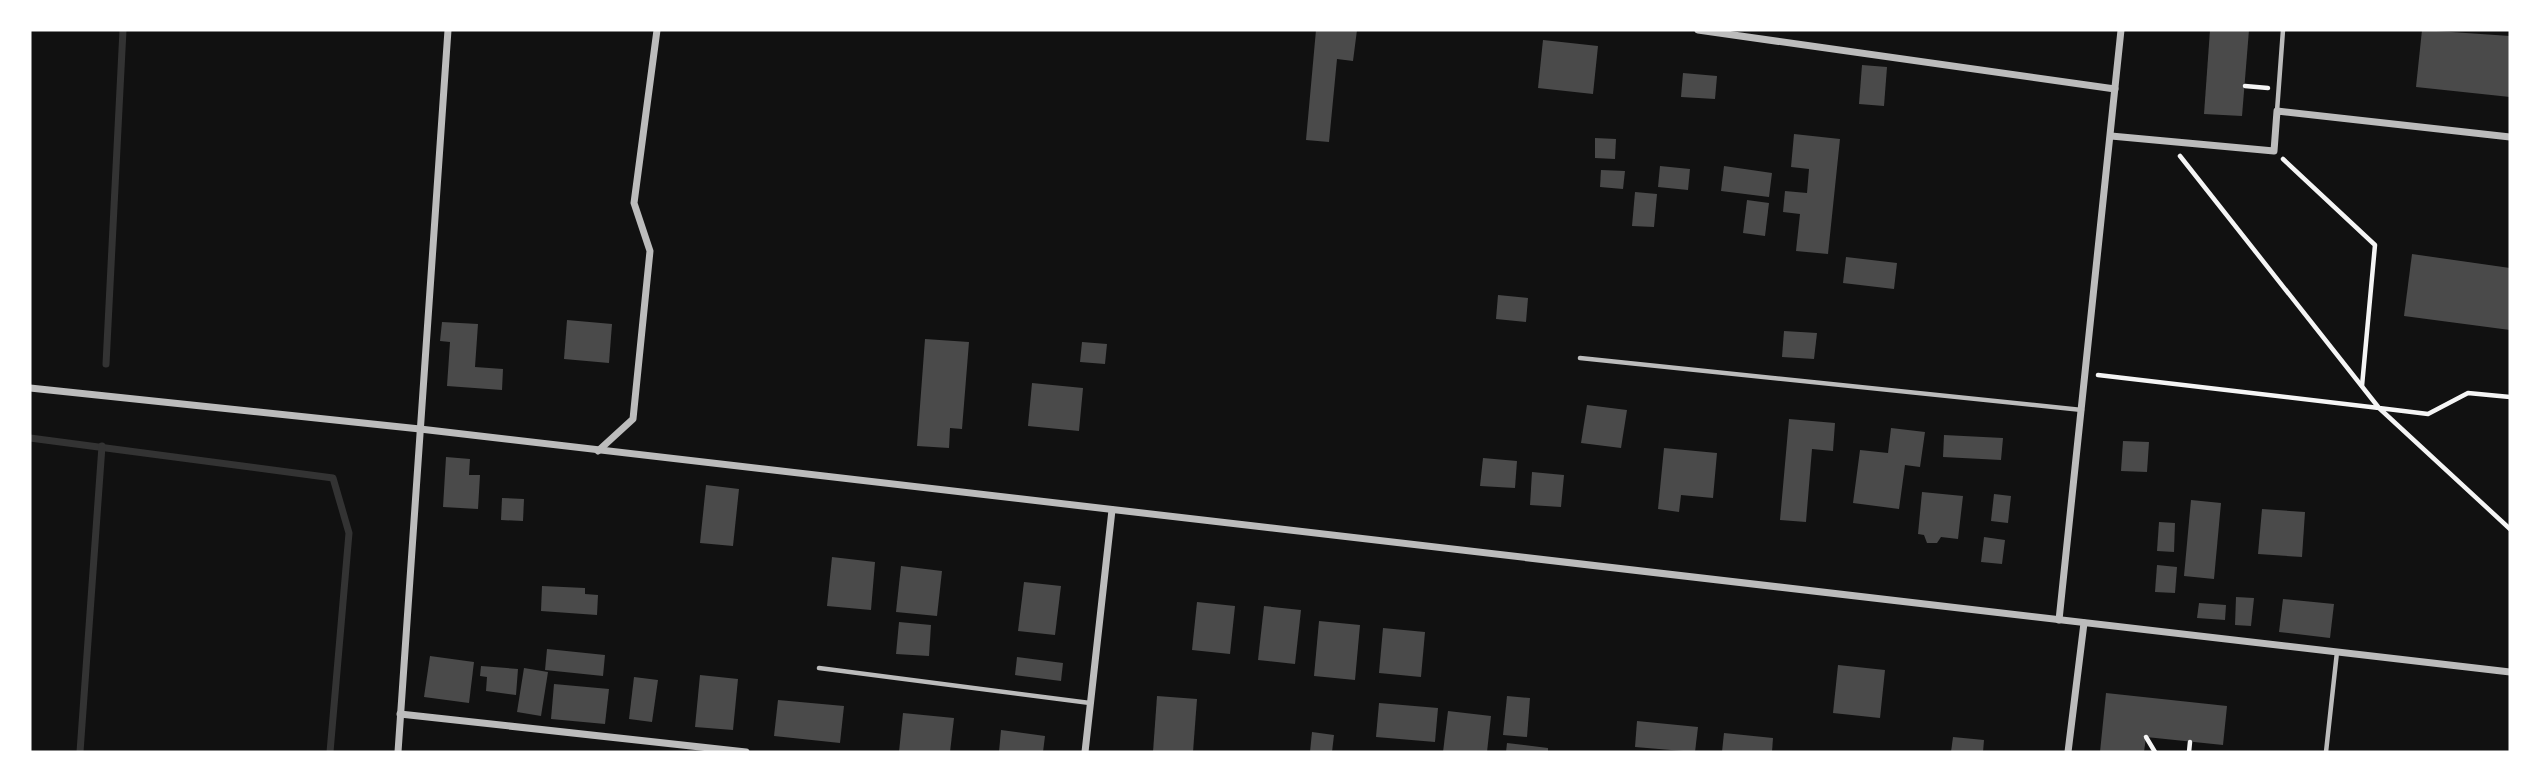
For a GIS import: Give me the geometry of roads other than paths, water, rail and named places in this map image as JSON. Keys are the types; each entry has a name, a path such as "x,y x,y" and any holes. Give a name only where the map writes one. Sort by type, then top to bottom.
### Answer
{"street":[{"path":"398,752 448,30"},
{"path":"598,451 633,419 650,251 634,203 657,30"},
{"path":"1698,30 2116,89"},
{"path":"2059,620 2121,30"},
{"path":"2111,136 2274,151 2277,111 2510,137"},
{"path":"30,388 420,429 2510,672"},
{"path":"1085,752 1112,510"},
{"path":"2067,752 2084,623"},
{"path":"400,714 746,752"}],"lane":[{"path":"2277,111 2283,30"},
{"path":"1580,358 2082,410"},
{"path":"2326,752 2337,652"},
{"path":"819,668 1090,704"}],"waterway":[{"path":"106,364 123,30"},
{"path":"30,438 333,478 349,533 330,752"},
{"path":"80,752 102,446"}]}
